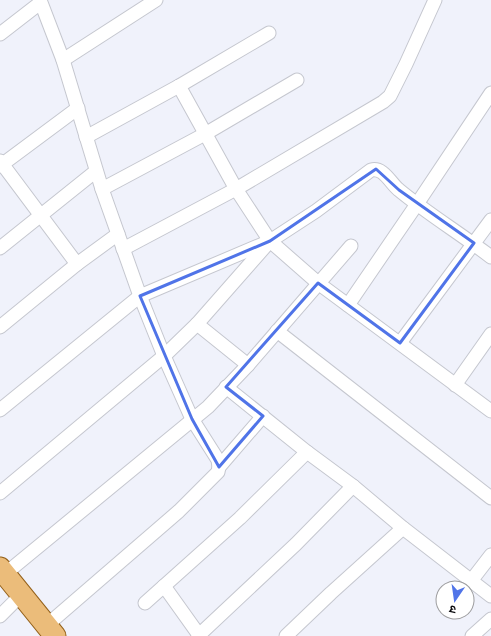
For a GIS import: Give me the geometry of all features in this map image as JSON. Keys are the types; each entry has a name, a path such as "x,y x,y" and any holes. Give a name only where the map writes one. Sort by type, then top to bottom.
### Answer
{"main road":[{"path":"2,571 51,631"}],"street":[{"path":"63,60 156,0"},
{"path":"123,249 236,188 383,102 390,96 435,0"},
{"path":"0,34 40,1 63,60 96,171 140,296 164,356 192,419 218,460 219,467 218,472 179,511 51,631"},
{"path":"86,137 269,34"},
{"path":"102,189 205,134 297,80"},
{"path":"179,86 236,188 270,242 318,283 491,411"},
{"path":"348,305 418,204 491,93"},
{"path":"77,264 1,164 78,108"},
{"path":"0,410 140,296 270,242 316,211 371,170 380,170 399,190 491,257"},
{"path":"0,248 96,171"},
{"path":"400,343 491,220"},
{"path":"0,327 77,264 118,234"},
{"path":"0,493 164,356 197,324 270,242"},
{"path":"2,571 208,407 248,365 351,246"},
{"path":"197,324 248,365"},
{"path":"277,331 491,498"},
{"path":"455,385 491,334"},
{"path":"226,387 307,452 353,486 403,528 470,580"},
{"path":"219,467 263,416"},
{"path":"145,603 240,518 307,452"},
{"path":"164,586 198,636 296,544 353,486"},
{"path":"286,636 403,528"},
{"path":"472,580 491,555"},
{"path":"475,584 491,596"},
{"path":"0,616 21,595"},
{"path":"472,636 491,619"}],"highlighted area":[{"path":"376,169 399,190 474,243 400,343 318,283 226,387 263,416 219,467 192,419 140,296 270,241"}]}
